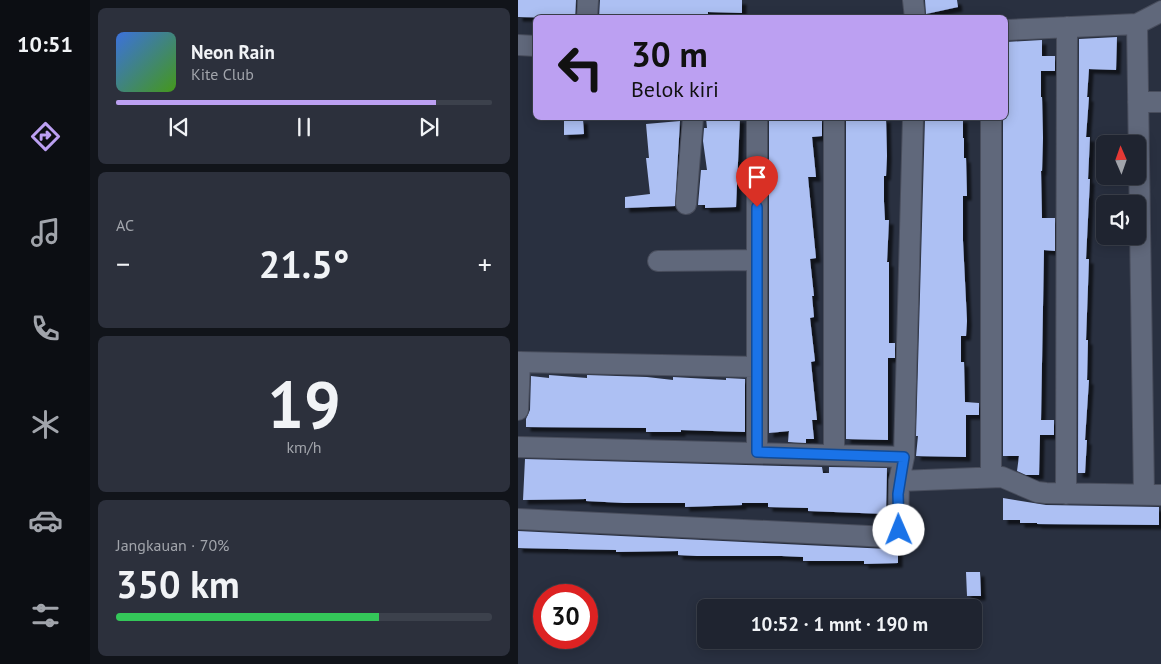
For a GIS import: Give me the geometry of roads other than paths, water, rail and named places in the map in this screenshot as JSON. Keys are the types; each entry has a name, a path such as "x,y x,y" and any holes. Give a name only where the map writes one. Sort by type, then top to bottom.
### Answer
{"street":[{"path":"587,15 588,0"},
{"path":"914,0 914,15"},
{"path":"1008,30 1137,24 1160,8"},
{"path":"899,481 1002,477 1037,492 1153,494 1138,102 1137,24"},
{"path":"1066,494 1067,27"},
{"path":"518,45 533,46"},
{"path":"1138,102 1162,102"},
{"path":"686,204 693,120"},
{"path":"757,120 757,452"},
{"path":"834,120 834,455"},
{"path":"518,519 889,537 895,535 899,530 899,481 904,457 913,120"},
{"path":"991,120 991,477"},
{"path":"658,260 757,260"},
{"path":"518,410 519,362 757,367"},
{"path":"518,447 904,457"}]}
